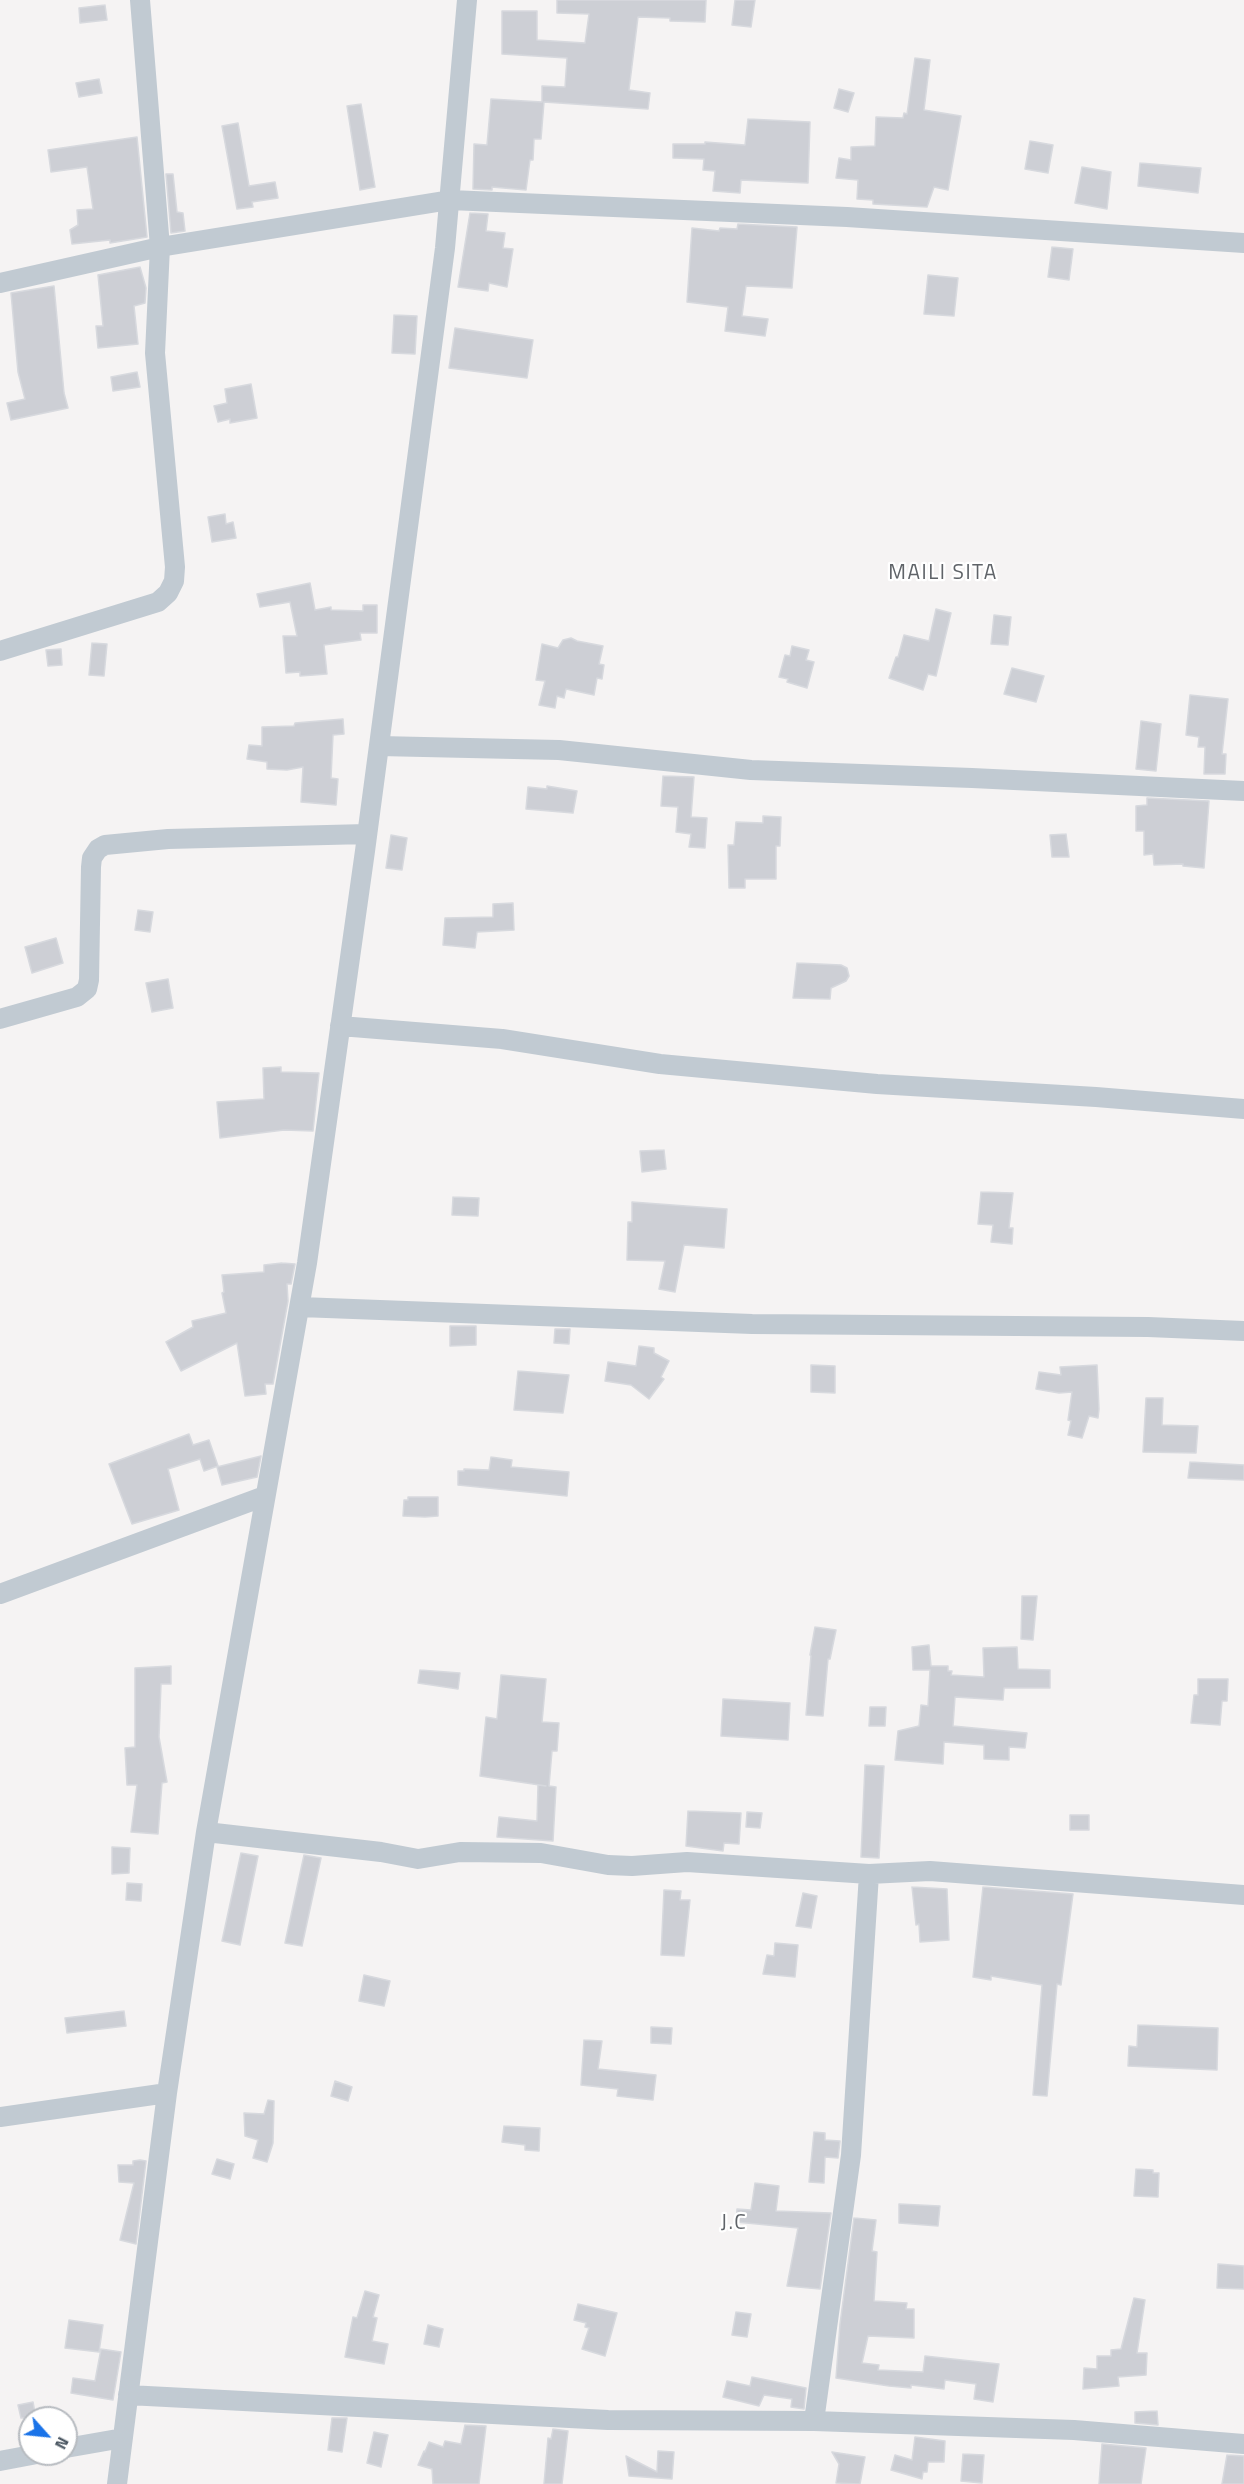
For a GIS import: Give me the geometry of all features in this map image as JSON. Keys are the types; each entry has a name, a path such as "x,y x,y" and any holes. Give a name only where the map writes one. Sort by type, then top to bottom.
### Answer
{"street":[{"path":"0,651 158,602 168,593 174,581 175,567 155,352 160,247 140,0"},
{"path":"117,2484 167,2093 206,1832 300,1306 340,1026 450,200 467,0"},
{"path":"0,283 160,247 450,200 847,217 1244,243"},
{"path":"379,746 558,750 751,770 1244,791"},
{"path":"0,1019 77,997 87,989 91,867 98,849 105,845 168,839 367,834"},
{"path":"340,1026 502,1040 660,1064 877,1084 1096,1096 1244,1109"},
{"path":"300,1306 752,1324 1149,1327 1244,1331"},
{"path":"0,1594 266,1496"},
{"path":"206,1832 381,1852 418,1859 460,1852 541,1853 608,1865 632,1866 687,1862 869,1874 930,1871 1244,1895"},
{"path":"814,2421 851,2155 869,1874"},
{"path":"0,2117 167,2093"},
{"path":"128,2395 608,2420 814,2421 1082,2430 1244,2444"},
{"path":"78,2446 123,2438"},
{"path":"0,2461 18,2458"}],"building":[{"path":"557,0 706,0 705,22 638,17 629,90 650,93 648,109 544,102 541,139 534,139 533,160 530,160 526,190 492,187 492,190 473,189 474,144 487,145 491,99 542,102 542,86 565,87 567,58 502,54 502,11 537,11 537,40 585,43 589,14 557,13"},
{"path":"735,0 755,0 751,27 732,25"},
{"path":"105,5 107,20 80,23 79,8"},
{"path":"915,58 930,60 924,110 961,116 948,190 934,187 927,207 873,204 873,200 857,199 858,180 836,178 839,158 851,160 851,147 875,146 876,117 903,118 904,113 907,114"},
{"path":"99,79 102,93 79,97 76,83"},
{"path":"839,89 854,93 848,112 834,108"},
{"path":"361,104 375,187 360,190 347,106"},
{"path":"748,119 810,122 808,183 741,180 740,193 713,191 715,171 703,170 704,159 673,158 673,144 705,144 705,142 745,145"},
{"path":"238,123 249,186 275,182 278,198 252,202 253,207 237,209 222,126"},
{"path":"137,137 147,237 110,243 110,240 72,244 70,230 78,225 77,210 93,209 87,167 51,172 48,150"},
{"path":"1030,141 1053,145 1048,173 1025,169"},
{"path":"1140,163 1201,168 1198,193 1138,186"},
{"path":"1082,167 1111,172 1107,209 1075,203"},
{"path":"166,174 173,174 177,212 183,213 185,231 171,233"},
{"path":"470,213 488,214 486,231 505,233 503,248 513,249 507,287 489,283 488,291 458,287"},
{"path":"738,224 797,227 792,288 746,286 742,316 768,319 765,336 725,331 728,307 687,302 692,228 719,231 720,228 737,229"},
{"path":"1052,247 1073,249 1069,280 1048,277"},
{"path":"140,267 146,288 145,303 134,306 138,344 98,348 96,326 103,326 98,275"},
{"path":"928,275 958,278 954,316 924,314"},
{"path":"54,286 64,393 68,408 11,420 7,403 25,399 18,372 11,293"},
{"path":"394,315 417,316 415,354 392,353"},
{"path":"455,328 533,340 527,378 449,368"},
{"path":"137,372 140,387 113,391 111,377"},
{"path":"251,384 257,418 230,423 230,419 218,422 214,406 227,403 225,389"},
{"path":"225,514 226,524 233,522 236,538 212,542 208,517"},
{"path":"310,583 315,610 331,607 331,610 363,611 363,605 377,605 377,633 360,633 361,640 324,645 327,674 300,676 300,672 286,673 283,636 297,636 290,602 260,607 257,594"},
{"path":"936,609 951,613 936,676 928,674 923,690 889,678 904,635 929,641"},
{"path":"994,615 1011,617 1008,645 991,644"},
{"path":"571,638 603,646 599,664 604,665 602,679 597,678 594,695 566,689 564,698 557,696 555,708 539,705 545,681 536,680 542,644 558,648 563,640"},
{"path":"92,643 107,644 104,676 89,675"},
{"path":"792,646 809,650 806,660 814,662 807,688 779,677 785,655 790,656"},
{"path":"61,649 62,665 48,666 46,650"},
{"path":"1012,668 1044,676 1036,702 1004,694"},
{"path":"1190,695 1228,699 1222,754 1226,754 1225,774 1204,774 1205,747 1198,747 1199,737 1186,735"},
{"path":"343,719 344,734 333,735 331,778 338,779 336,805 301,802 303,767 287,770 267,769 267,762 247,759 249,745 262,746 262,727 294,726 295,723"},
{"path":"1141,721 1161,724 1156,771 1136,769"},
{"path":"663,776 694,777 691,817 707,818 705,848 689,847 691,834 676,832 678,807 661,806"},
{"path":"547,786 577,791 573,813 526,809 528,787 547,789"},
{"path":"1147,798 1209,801 1204,868 1183,866 1183,864 1154,865 1153,854 1144,855 1144,831 1136,831 1136,806 1147,805"},
{"path":"763,816 781,817 780,846 776,846 776,879 745,879 745,888 729,888 728,845 734,845 736,822 763,823"},
{"path":"1066,834 1069,857 1052,857 1050,835"},
{"path":"391,835 407,838 402,870 386,868"},
{"path":"513,903 514,930 477,932 475,948 443,945 445,918 493,917 493,904"},
{"path":"138,910 153,912 150,932 135,930"},
{"path":"56,938 63,963 32,973 25,947"},
{"path":"797,963 841,965 847,968 849,976 846,981 831,988 830,999 793,998"},
{"path":"168,979 173,1008 152,1012 146,983"},
{"path":"281,1067 281,1072 319,1073 313,1131 284,1130 220,1138 217,1102 264,1099 263,1068"},
{"path":"664,1150 666,1169 642,1172 640,1151"},
{"path":"981,1192 1013,1193 1009,1228 1013,1228 1012,1244 991,1242 993,1225 978,1224"},
{"path":"453,1197 479,1198 478,1216 452,1215"},
{"path":"632,1202 727,1209 724,1248 684,1245 675,1292 659,1289 665,1261 627,1260 628,1222 632,1222"},
{"path":"295,1264 291,1284 287,1284 288,1301 273,1384 265,1384 266,1394 245,1396 237,1343 181,1371 166,1342 193,1327 192,1321 226,1313 222,1293 224,1292 222,1275 264,1272 264,1265"},
{"path":"450,1326 476,1326 476,1345 450,1346"},
{"path":"555,1329 570,1329 569,1344 554,1343"},
{"path":"639,1346 654,1348 654,1353 669,1361 661,1377 664,1379 649,1399 631,1385 605,1381 608,1362 636,1366"},
{"path":"811,1365 835,1366 835,1393 811,1392"},
{"path":"1097,1365 1098,1418 1089,1416 1082,1438 1068,1435 1072,1392 1059,1393 1036,1389 1039,1372 1061,1375 1060,1367"},
{"path":"518,1371 569,1375 563,1413 514,1410"},
{"path":"1146,1398 1163,1398 1162,1425 1198,1426 1196,1453 1143,1452"},
{"path":"189,1434 193,1445 209,1440 218,1466 204,1471 200,1459 168,1469 179,1510 132,1524 109,1464"},
{"path":"261,1456 257,1477 222,1485 217,1467"},
{"path":"491,1457 512,1460 511,1467 569,1472 567,1496 458,1485 458,1471 464,1471 464,1469 489,1470"},
{"path":"1190,1462 1244,1465 1244,1480 1188,1478"},
{"path":"408,1497 438,1497 438,1516 403,1516 404,1500 408,1500"},
{"path":"1022,1596 1037,1596 1033,1640 1021,1639"},
{"path":"815,1627 836,1630 830,1659 828,1659 823,1716 806,1715 810,1655"},
{"path":"929,1645 931,1666 948,1666 948,1671 952,1671 951,1675 984,1677 983,1648 1017,1647 1018,1669 1050,1670 1050,1688 1004,1688 1003,1700 955,1697 953,1726 1027,1733 1025,1748 1009,1747 1009,1760 984,1759 984,1745 944,1742 943,1764 895,1760 898,1731 919,1726 921,1705 928,1706 930,1670 913,1670 912,1647"},
{"path":"171,1666 171,1684 161,1684 159,1737 167,1782 162,1783 158,1834 131,1832 137,1785 127,1785 125,1748 135,1747 135,1668"},
{"path":"420,1670 460,1673 458,1689 418,1683"},
{"path":"501,1675 546,1679 542,1722 559,1723 557,1751 552,1751 549,1786 556,1787 553,1841 497,1837 499,1817 537,1821 538,1785 546,1786 480,1776 486,1717 497,1719"},
{"path":"1198,1679 1228,1679 1227,1701 1222,1701 1220,1725 1191,1723 1194,1695 1198,1695"},
{"path":"723,1699 790,1703 788,1740 721,1736"},
{"path":"870,1707 886,1707 885,1726 869,1726"},
{"path":"865,1765 884,1766 879,1858 861,1857"},
{"path":"688,1811 741,1813 739,1844 724,1843 723,1851 686,1846"},
{"path":"747,1812 762,1813 760,1828 746,1827"},
{"path":"1070,1815 1089,1815 1089,1830 1070,1830"},
{"path":"112,1847 130,1848 129,1873 112,1874"},
{"path":"241,1853 258,1856 240,1945 222,1941"},
{"path":"304,1855 321,1858 302,1946 285,1943"},
{"path":"127,1883 142,1884 141,1901 126,1900"},
{"path":"912,1887 947,1889 949,1940 920,1942"},
{"path":"983,1887 1073,1894 1061,1985 1057,1984 1047,2096 1033,2095 1042,1985 991,1976 991,1980 973,1977"},
{"path":"664,1890 681,1891 680,1900 690,1900 684,1956 661,1955"},
{"path":"803,1893 817,1896 811,1928 796,1926"},
{"path":"775,1943 798,1945 795,1977 763,1974 767,1955 774,1956"},
{"path":"364,1975 390,1981 384,2006 359,2001"},
{"path":"124,2011 126,2026 67,2033 65,2018"},
{"path":"1138,2025 1218,2028 1217,2070 1128,2066 1129,2046 1137,2047"},
{"path":"651,2027 672,2028 671,2044 651,2043"},
{"path":"584,2040 602,2041 598,2069 656,2075 653,2100 617,2096 618,2089 581,2085"},
{"path":"335,2081 352,2087 348,2101 331,2096"},
{"path":"268,2100 274,2101 273,2143 267,2162 253,2158 258,2140 245,2136 244,2113 264,2114"},
{"path":"504,2126 540,2128 539,2151 525,2150 525,2145 502,2142"},
{"path":"814,2132 825,2133 825,2140 840,2141 838,2158 825,2157 824,2183 809,2182"},
{"path":"217,2159 234,2164 230,2179 212,2174"},
{"path":"133,2161 146,2161 136,2244 120,2240 134,2183 119,2182 118,2165 133,2165"},
{"path":"1136,2169 1153,2170 1153,2173 1159,2173 1158,2197 1134,2196"},
{"path":"755,2183 779,2186 776,2211 831,2213 820,2289 787,2286 798,2228 736,2222 737,2209 751,2210"},
{"path":"899,2204 940,2206 938,2226 899,2223"},
{"path":"854,2218 876,2220 872,2251 877,2252 874,2301 907,2303 906,2309 914,2309 914,2338 868,2336 862,2363 879,2365 878,2370 923,2372 925,2356 999,2364 993,2402 974,2399 976,2384 945,2380 944,2389 911,2385 911,2388 836,2378 840,2324"},
{"path":"1218,2264 1244,2266 1244,2289 1217,2288"},
{"path":"365,2291 379,2295 373,2317 377,2318 372,2341 388,2344 384,2364 345,2357 353,2317 357,2318"},
{"path":"1134,2298 1145,2300 1137,2353 1147,2353 1146,2375 1118,2377 1119,2386 1083,2389 1084,2368 1097,2369 1097,2356 1111,2356 1111,2350 1121,2349"},
{"path":"578,2304 617,2313 605,2356 582,2349 589,2328 585,2327 586,2323 574,2320"},
{"path":"736,2312 751,2314 747,2337 732,2335"},
{"path":"69,2320 103,2325 99,2352 65,2348"},
{"path":"428,2325 443,2329 439,2347 424,2344"},
{"path":"101,2349 121,2352 113,2400 71,2393 73,2378 95,2381"},
{"path":"752,2377 806,2388 804,2409 791,2407 792,2399 764,2395 759,2406 723,2397 727,2381 750,2386"},
{"path":"33,2402 34,2406 18,2406"},
{"path":"1157,2411 1158,2425 1135,2423 1135,2412"},
{"path":"332,2418 347,2418 342,2452 328,2450"},
{"path":"465,2425 486,2426 479,2484 433,2484 432,2469 418,2465 424,2451 429,2442 443,2447 445,2441 461,2444"},
{"path":"553,2429 568,2431 562,2484 544,2484 548,2438 551,2439"},
{"path":"374,2432 388,2435 381,2467 367,2463"},
{"path":"915,2437 945,2441 944,2462 928,2462 927,2472 923,2472 922,2479 891,2470 895,2455 912,2460"},
{"path":"1102,2444 1146,2448 1141,2484 1099,2484"},
{"path":"658,2451 674,2452 672,2479 629,2476 626,2456 657,2472"},
{"path":"832,2452 865,2457 860,2484 836,2483 839,2464"},
{"path":"963,2454 984,2455 982,2483 961,2481"},
{"path":"1227,2455 1244,2456 1244,2484 1222,2484"}],"district":[{"name":"MAILI SITA","path":"943,574"},
{"name":"J.C","path":"734,2224"}]}
